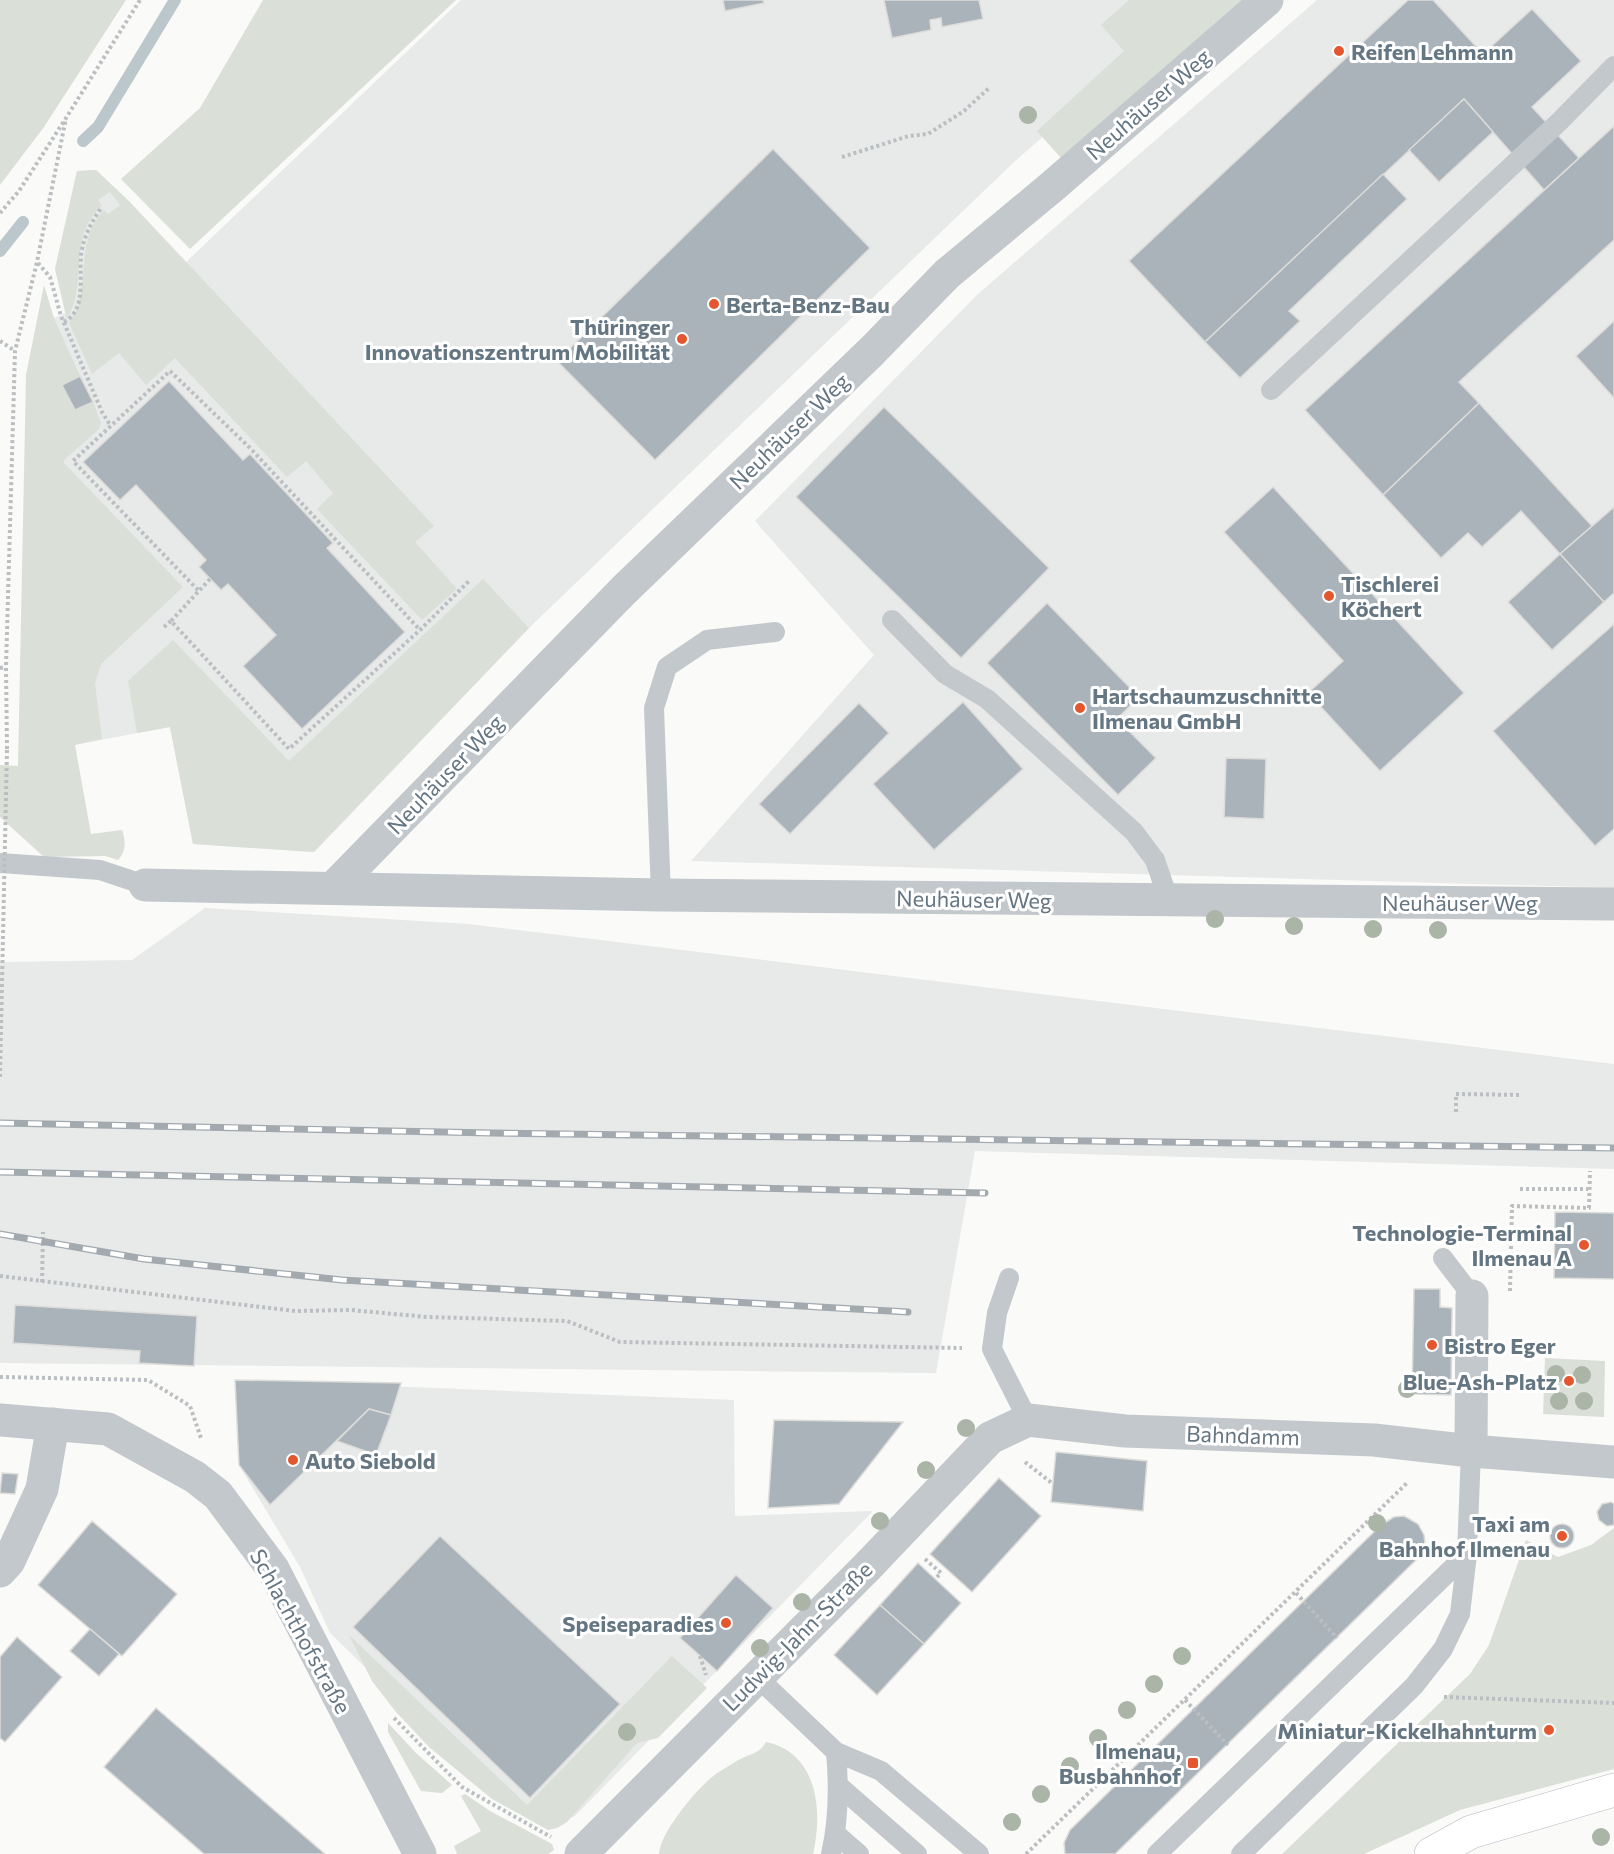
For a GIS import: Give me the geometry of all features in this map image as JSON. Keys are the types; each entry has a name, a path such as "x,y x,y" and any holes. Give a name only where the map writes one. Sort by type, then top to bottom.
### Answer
{"main road":[{"path":"1431,1854 1471,1832 1614,1790"}],"street":[{"name":"Neuhäuser Weg","path":"334,887 624,591 863,359 947,274 1054,185 1267,0"},
{"name":"Neuhäuser Weg","path":"145,885 661,895 1614,904"},
{"path":"1456,1450 1472,1296"},
{"name":"Schlachthofstraße","path":"0,1420 108,1429 195,1477 218,1495 273,1569 420,1854"},
{"name":"Bahndamm","path":"1022,1422 1125,1431 1374,1440 1456,1450 1614,1462"},
{"name":"Ludwig-Jahn-Straße","path":"581,1854 990,1437 1022,1422"},
{"path":"0,1571 9,1561 42,1489 53,1424"}],"lane":[{"path":"1271,390 1560,121 1614,66"},
{"path":"892,620 945,674 987,699 1134,832 1155,860 1170,901"},
{"path":"661,895 654,708 667,667 708,640 775,632"},
{"name":"Neuhäuser Weg","path":"0,863 100,870 145,885"},
{"path":"1443,1258 1472,1296"},
{"path":"1009,1278 997,1313 992,1349 1022,1422"},
{"path":"1241,1854 1414,1686 1436,1658 1460,1614 1467,1554 1456,1450"},
{"path":"1157,1854 1467,1554"},
{"path":"757,1677 836,1752 881,1771 979,1854"},
{"path":"831,1854 836,1834 839,1786 836,1752"},
{"path":"839,1786 916,1854"},
{"path":"836,1834 859,1854"}],"path":[{"path":"0,213 18,191 66,118 140,0"},
{"path":"842,157 909,136 928,134 964,111 989,88"},
{"path":"0,1077 7,749 6,667 15,351 37,262 66,118"},
{"path":"64,322 69,319 80,302 82,248 102,207"},
{"path":"37,262 50,277 64,322 102,412 110,425"},
{"path":"0,341 15,351"},
{"path":"198,590 73,461 170,371 249,448 420,630"},
{"path":"164,627 210,579"},
{"path":"171,621 289,749 420,630 470,580"},
{"path":"0,668 6,667"},
{"path":"1456,1112 1456,1094 1522,1095"},
{"path":"1510,1294 1512,1206 1589,1208 1590,1171"},
{"path":"1520,1189 1588,1189"},
{"path":"42,1282 43,1232"},
{"path":"0,1276 295,1311 351,1310 427,1317 567,1321 620,1342 954,1347"},
{"path":"1026,1854 1185,1700 1456,1450"},
{"path":"700,1656 707,1677"},
{"path":"1437,1697 1614,1703"},
{"path":"1185,1700 1228,1745"},
{"path":"387,1712 462,1787 581,1854"}],"shaded area":[{"path":"0,0 126,0 44,127 0,185"},
{"path":"263,0 456,0 190,249 121,179 200,108"},
{"path":"461,0 1199,0 1013,163 529,628 314,852 193,844 170,727 74,745 54,318 65,313 55,269 77,171 96,170 186,262"},
{"path":"1129,0 1250,0 1070,168 1037,131 1124,51 1101,25"},
{"path":"1317,0 1614,0 1614,888 691,861 874,655 755,521 978,294"},
{"path":"96,170 128,200 434,526 415,542 457,589 422,620 317,509 333,493 306,461 287,477 175,358 146,385 119,353 92,374 69,323 81,296 85,251 94,223 104,210 108,214 120,205 110,192 98,200 102,206 91,218 84,232 77,291 67,318 55,269 77,171"},
{"path":"44,285 54,318 80,376 63,385 75,410 93,402 101,423 99,429 64,460 64,463 183,587 101,664 95,684 102,739 75,745 91,834 122,830 124,846 123,853 118,860 105,856 44,857 0,817 0,765 18,766 26,375"},
{"path":"483,579 529,628 314,852 193,844 170,727 137,733 128,681 173,640 289,761"},
{"path":"205,908 469,924 1614,1064 1614,1169 975,1151 936,1373 0,1363 0,962 132,960"},
{"path":"1545,1358 1605,1361 1604,1417 1543,1414"},
{"path":"235,1380 734,1400 735,1516 873,1511 575,1816 552,1825 498,1797 330,1633 300,1567 239,1465"},
{"path":"1614,1528 1614,1769 1460,1810 1364,1854 1282,1854 1470,1674 1489,1645 1526,1540 1558,1557 1591,1545"},
{"path":"349,1635 527,1805 672,1656 707,1688 658,1738 637,1743 567,1822 548,1830 492,1799 429,1747 396,1712 372,1681"},
{"path":"388,1723 416,1753 452,1785 442,1793 421,1791 388,1732"},
{"path":"766,1742 783,1748 797,1758 813,1786 817,1820 813,1854 659,1854 665,1835 679,1813 705,1783 739,1759 756,1752"},
{"path":"465,1794 490,1811 552,1844 554,1850 548,1854 457,1854 454,1846 481,1831 461,1796"}],"building":[{"path":"723,0 763,0 764,3 725,11"},
{"path":"884,0 979,0 983,19 942,27 941,18 930,20 931,30 892,38"},
{"path":"1408,0 1433,0 1483,54 1532,9 1581,61 1532,107 1579,158 1544,190 1464,99 1205,342 1129,261"},
{"path":"1464,99 1493,132 1439,182 1409,150"},
{"path":"1614,126 1614,240 1459,382 1479,403 1383,495 1305,410"},
{"name":"Berta-Benz-Bau","path":"773,149 870,248 655,460 557,361"},
{"path":"1383,174 1407,199 1289,311 1300,321 1240,378 1205,342"},
{"path":"1614,321 1614,398 1576,356"},
{"path":"80,376 93,402 75,410 62,385"},
{"path":"169,381 243,460 250,454 333,543 327,548 405,632 302,729 243,666 276,635 228,584 221,590 199,567 206,560 136,485 120,500 83,462"},
{"path":"1479,403 1592,526 1560,554 1521,511 1482,547 1468,533 1441,558 1383,495"},
{"path":"884,407 1049,568 961,658 796,497"},
{"name":"Tischlerei Köchert","path":"1273,487 1464,693 1380,771 1308,693 1343,661 1224,532"},
{"path":"1614,507 1614,593 1604,602 1560,554"},
{"path":"1560,554 1604,602 1552,650 1508,602"},
{"name":"Hartschaumzuschnitte Ilmenau GmbH","path":"1047,603 1139,697 1117,719 1156,758 1118,795 987,663"},
{"path":"1614,624 1614,829 1595,846 1493,731"},
{"path":"963,702 1023,769 934,850 873,784"},
{"path":"859,703 889,733 790,834 759,804"},
{"path":"1226,758 1266,759 1264,819 1224,817"},
{"name":"Technologie-Terminal Ilmenau A","path":"1555,1212 1614,1213 1614,1279 1554,1278"},
{"name":"Bistro Eger","path":"1414,1289 1440,1289 1440,1307 1452,1308 1451,1395 1412,1394"},
{"path":"15,1305 197,1316 194,1366 139,1363 140,1351 13,1343"},
{"path":"235,1380 401,1383 391,1415 369,1409 270,1505 239,1465"},
{"path":"369,1409 391,1415 376,1455 337,1441"},
{"path":"774,1420 903,1422 839,1504 768,1508"},
{"path":"1056,1452 1147,1461 1143,1511 1051,1502"},
{"path":"2,1473 18,1474 15,1494 0,1493"},
{"path":"999,1478 1041,1516 972,1592 930,1554"},
{"path":"1611,1502 1614,1504 1614,1525 1607,1526 1599,1520 1597,1512 1602,1504"},
{"path":"1404,1516 1418,1524 1424,1535 1425,1544 1417,1559 1115,1854 1065,1854 1064,1843 1070,1830 1381,1525 1394,1517"},
{"path":"92,1521 177,1594 122,1656 38,1585"},
{"name":"Taxi am Bahnhof Ilmenau","path":"1562,1524 1570,1528 1574,1536 1570,1544 1562,1548 1554,1544 1550,1536 1554,1528"},
{"path":"440,1536 620,1704 530,1798 353,1627"},
{"path":"918,1563 961,1603 924,1644 880,1605"},
{"name":"Speiseparadies","path":"736,1575 773,1608 717,1671 680,1638"},
{"path":"880,1605 924,1644 877,1695 834,1655"},
{"path":"90,1629 119,1654 99,1676 70,1651"},
{"path":"17,1637 62,1677 5,1742 0,1738 0,1657"},
{"path":"156,1708 325,1854 204,1854 104,1767"}],"waterway":[{"path":"83,141 98,127 175,0"},
{"path":"0,251 23,222"}],"railway":[{"path":"0,1123 492,1133 1614,1148"},
{"path":"0,1172 985,1193"},
{"path":"0,1234 144,1259 342,1280 908,1312"}],"place":[{"name":"Reifen Lehmann","path":"1339,51"},
{"name":"Berta-Benz-Bau","path":"714,304"},
{"name":"Thüringer Innovationszentrum Mobilität","path":"682,339"},
{"name":"Tischlerei Köchert","path":"1329,596"},
{"name":"Hartschaumzuschnitte Ilmenau GmbH","path":"1080,708"},
{"name":"Technologie-Terminal Ilmenau A","path":"1584,1245"},
{"name":"Bistro Eger","path":"1432,1345"},
{"name":"Blue-Ash-Platz","path":"1569,1381"},
{"name":"Auto Siebold","path":"293,1460"},
{"name":"Taxi am Bahnhof Ilmenau","path":"1562,1536"},
{"name":"Speiseparadies","path":"726,1623"},
{"name":"Miniatur-Kickelhahnturm","path":"1549,1730"},
{"name":"Ilmenau, Busbahnhof","path":"1193,1763"}]}
